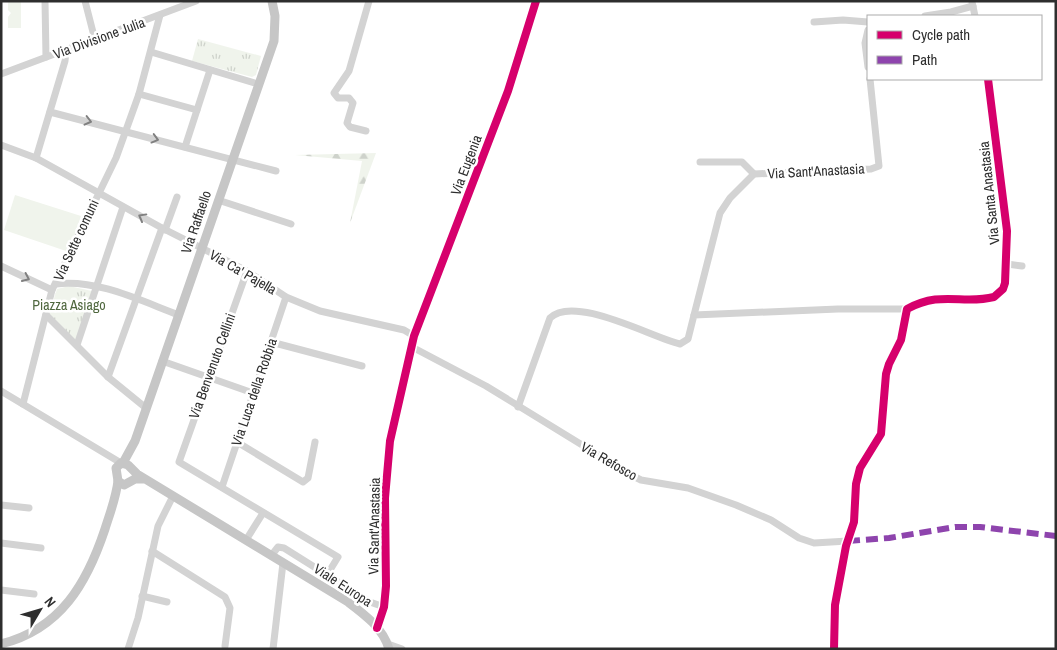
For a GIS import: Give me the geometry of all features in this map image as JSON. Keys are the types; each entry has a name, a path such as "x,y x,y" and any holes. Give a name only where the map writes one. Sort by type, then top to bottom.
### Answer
{"main road":[{"name":"Via Raffaello","path":"124,466 179,315 274,41 275,16 272,1"},
{"name":"Viale Europa","path":"124,466 348,602 369,618 388,646"},
{"path":"1,644 29,633 52,619 77,592 94,559 124,466"},
{"path":"124,466 129,483"},
{"path":"116,494 129,483 139,478 145,480"},
{"path":"118,481 129,483"}],"street":[{"path":"46,1 46,57"},
{"path":"85,1 94,40"},
{"name":"Via Divisione Julia","path":"1,74 196,1"},
{"path":"366,131 350,126 347,123 353,103 349,98 335,96 334,93 339,83 349,71 369,1"},
{"name":"Via Eugenia","path":"414,336 508,91 536,1"},
{"path":"931,15 950,12 973,3"},
{"name":"Via Sette comuni","path":"23,404 52,290 116,158 151,52 160,15"},
{"path":"814,22 843,20 867,22"},
{"path":"867,34 865,43 867,58"},
{"path":"36,158 65,60 66,50"},
{"path":"151,52 258,84"},
{"path":"184,147 210,70"},
{"name":"Via Sant'Anastasia","path":"518,407 550,318 557,312 570,311 590,314 628,323 680,344 688,338 720,213 730,198 754,174 871,169 879,166 870,80"},
{"name":"Via Santa Anastasia","path":"907,309 932,300 994,297 1003,289 1007,264 1007,231 988,80"},
{"path":"138,94 197,110"},
{"path":"50,112 276,171"},
{"name":"Via Ca' Pajella","path":"1,145 36,158 163,229 247,271 286,297 320,311 404,330 414,336"},
{"name":"Via Sant'Anastasia","path":"700,162 742,162 754,174"},
{"path":"108,377 176,197"},
{"path":"218,200 291,224"},
{"path":"77,345 123,207"},
{"path":"1007,264 1022,266"},
{"path":"1,266 52,290"},
{"name":"Via Benvenuto Cellini","path":"222,487 179,462 247,271"},
{"path":"56,284 97,287 137,299 179,315"},
{"name":"Via Luca della Robbia","path":"222,487 286,297"},
{"path":"694,315 838,309 907,309 901,340 886,374 882,434 860,468 856,484 854,522 848,541 835,605 834,649"},
{"path":"46,315 108,377 146,408"},
{"name":"Via Sant'Anastasia","path":"377,628 383,609 386,586 385,498 390,441 414,336"},
{"path":"271,342 362,366"},
{"name":"Via Refosco","path":"412,348 486,386 613,466 641,480 688,488 736,505 771,520 799,538 814,543 848,541"},
{"path":"162,361 253,392"},
{"name":"Viale Europa","path":"1,391 124,466"},
{"path":"237,442 303,482 308,478 316,442"},
{"path":"222,487 338,557 326,575"},
{"path":"128,649 135,630 158,526 173,496"},
{"path":"1,506 29,508"},
{"path":"246,540 263,513"},
{"path":"1,543 40,548"},
{"name":"Viale Europa","path":"271,556 278,547 284,548 383,609"},
{"path":"152,551 225,596 230,608 225,646"},
{"path":"273,649 283,563"},
{"path":"1,590 34,594"},
{"path":"142,596 167,602"},
{"path":"369,618 383,609"},
{"path":"388,646 402,649"}],"green space":[{"path":"8,1 21,1 21,28 8,28 8,17 11,13 8,10"},
{"path":"198,39 261,56 256,75 252,77 192,61"},
{"path":"376,153 350,223 362,161 295,155"},
{"path":"15,195 81,216 69,252 4,230"},
{"name":"Piazza Asiago","path":"69,286 92,291 76,341 49,314 57,289"}],"marked path":[{"path":"848,541 889,538 955,527 980,527 1056,536"}],"cycle path":[{"path":"377,628 384,607 386,586 385,498 390,441 414,336 508,91 536,1"},
{"path":"834,649 835,605 846,546 854,522 856,484 860,468 881,434 886,374 901,340 907,309 931,300 972,300 994,297 1003,289 1005,283 1007,231 988,80"}]}
